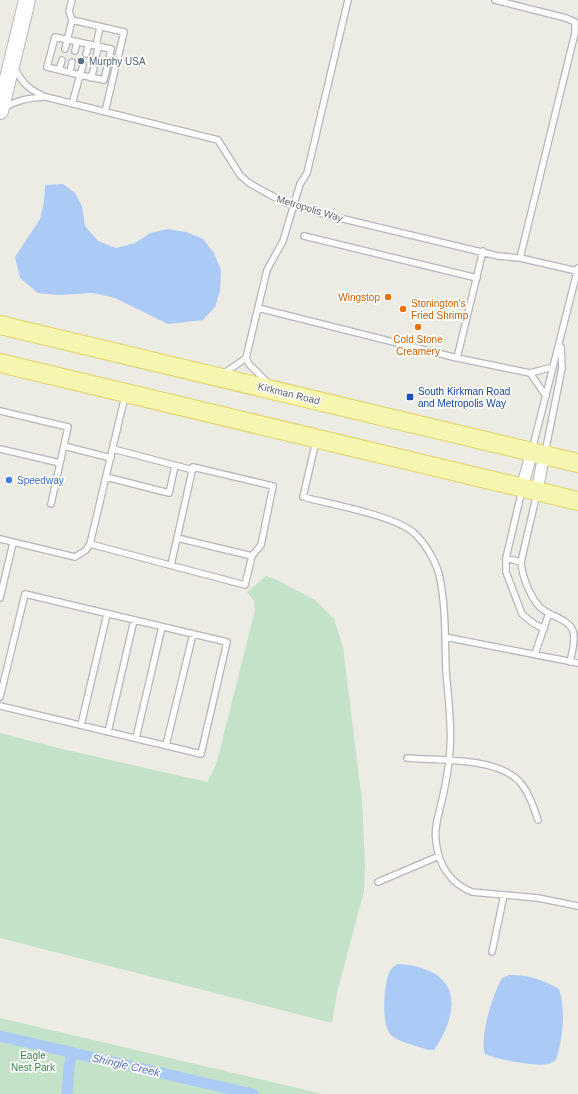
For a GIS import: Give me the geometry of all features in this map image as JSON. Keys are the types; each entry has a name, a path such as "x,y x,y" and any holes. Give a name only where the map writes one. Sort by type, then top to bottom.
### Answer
{"main road":[{"name":"Kirkman Road","path":"0,325 219,376 578,464"},
{"path":"0,363 578,501"}],"street":[{"path":"0,110 27,0"},
{"path":"530,489 538,454"},
{"path":"530,489 538,454"}],"lane":[{"path":"65,49 72,20 69,12 72,0"},
{"path":"219,376 231,370 246,358 267,270 283,240 300,184 307,173 348,0"},
{"path":"495,0 566,18 575,22 575,33 520,258"},
{"path":"72,20 124,32 105,112"},
{"path":"96,56 100,27"},
{"path":"55,37 77,42 111,49 104,80 47,67 55,37"},
{"path":"75,51 77,42"},
{"path":"86,54 89,44"},
{"path":"59,70 62,60"},
{"path":"12,62 26,86 32,91 46,97"},
{"path":"70,72 72,62"},
{"path":"72,104 83,65"},
{"path":"91,78 94,68"},
{"path":"0,110 13,102 29,98 46,97"},
{"name":"Metropolis Way","path":"46,97 218,140 240,175 276,199 294,205 327,215 483,251 498,256 520,258 577,270 561,341"},
{"path":"304,236 477,278"},
{"path":"457,358 483,251"},
{"path":"258,308 457,358 530,373 553,367"},
{"path":"538,454 546,396 561,341"},
{"path":"538,454 562,368 561,341"},
{"path":"246,358 259,376 276,390"},
{"path":"530,373 546,396"},
{"path":"0,540 75,557 86,550 90,544 126,392"},
{"path":"0,411 68,427 51,504"},
{"path":"316,438 303,496 392,520 413,532 422,541 439,573 445,637 450,748 447,779 436,825 436,841 444,870 452,880 462,888 472,892 538,898 578,906"},
{"path":"64,446 111,458"},
{"path":"0,449 60,463"},
{"path":"113,449 193,470"},
{"path":"106,477 170,493 176,466"},
{"path":"90,544 245,585 252,556 261,545 273,486 194,467 170,565"},
{"path":"530,489 506,558 509,580 522,614 533,623 544,629"},
{"path":"530,489 521,562 522,572 529,591 543,610 566,623 574,632 570,662"},
{"path":"177,538 252,556"},
{"path":"0,598 2,578 13,543"},
{"path":"506,558 521,562"},
{"path":"0,698 25,594 227,642 201,754 0,706"},
{"path":"535,654 549,613"},
{"path":"81,725 107,614"},
{"path":"108,732 134,620"},
{"path":"136,738 162,627"},
{"path":"166,746 193,634"},
{"path":"445,637 578,663"},
{"path":"407,758 493,765 506,771 518,781 529,796 538,820"},
{"path":"378,882 439,856"},
{"path":"492,952 504,895"}],"green space":[{"path":"266,576 275,579 315,600 334,619 343,647 362,801 365,865 364,891 337,993 332,1023 0,938 0,733 58,748 207,782 216,765 255,610 254,601 247,592"},
{"name":"Eagle Nest Park","path":"0,1018 323,1094 0,1094"}],"water":[{"path":"63,184 75,193 82,206 85,226 98,241 116,248 135,243 150,233 168,229 186,232 203,239 214,253 221,270 220,291 215,307 203,320 168,324 115,298 93,293 58,295 38,293 20,278 15,257 40,219 44,202 45,185"},
{"path":"398,964 420,967 427,970 439,977 447,985 451,995 452,1006 450,1017 446,1029 434,1050 408,1044 397,1039 390,1034 387,1028 384,1004 387,979 392,968"},
{"path":"509,975 535,978 559,989 563,1024 556,1060 552,1063 542,1065 516,1062 485,1054 485,1027 491,1005 502,978"}],"waterway":[{"name":"Shingle Creek","path":"0,1036 253,1094"},
{"path":"67,1094 69,1067 72,1053"}],"place":[{"name":"Murphy USA","path":"81,61"},
{"name":"Wingstop","path":"388,297"},
{"name":"Stonington's Fried Shrimp","path":"403,309"},
{"name":"Cold Stone Creamery","path":"418,327"},
{"name":"South Kirkman Road and Metropolis Way","path":"410,397"},
{"name":"Speedway","path":"9,480"}]}
